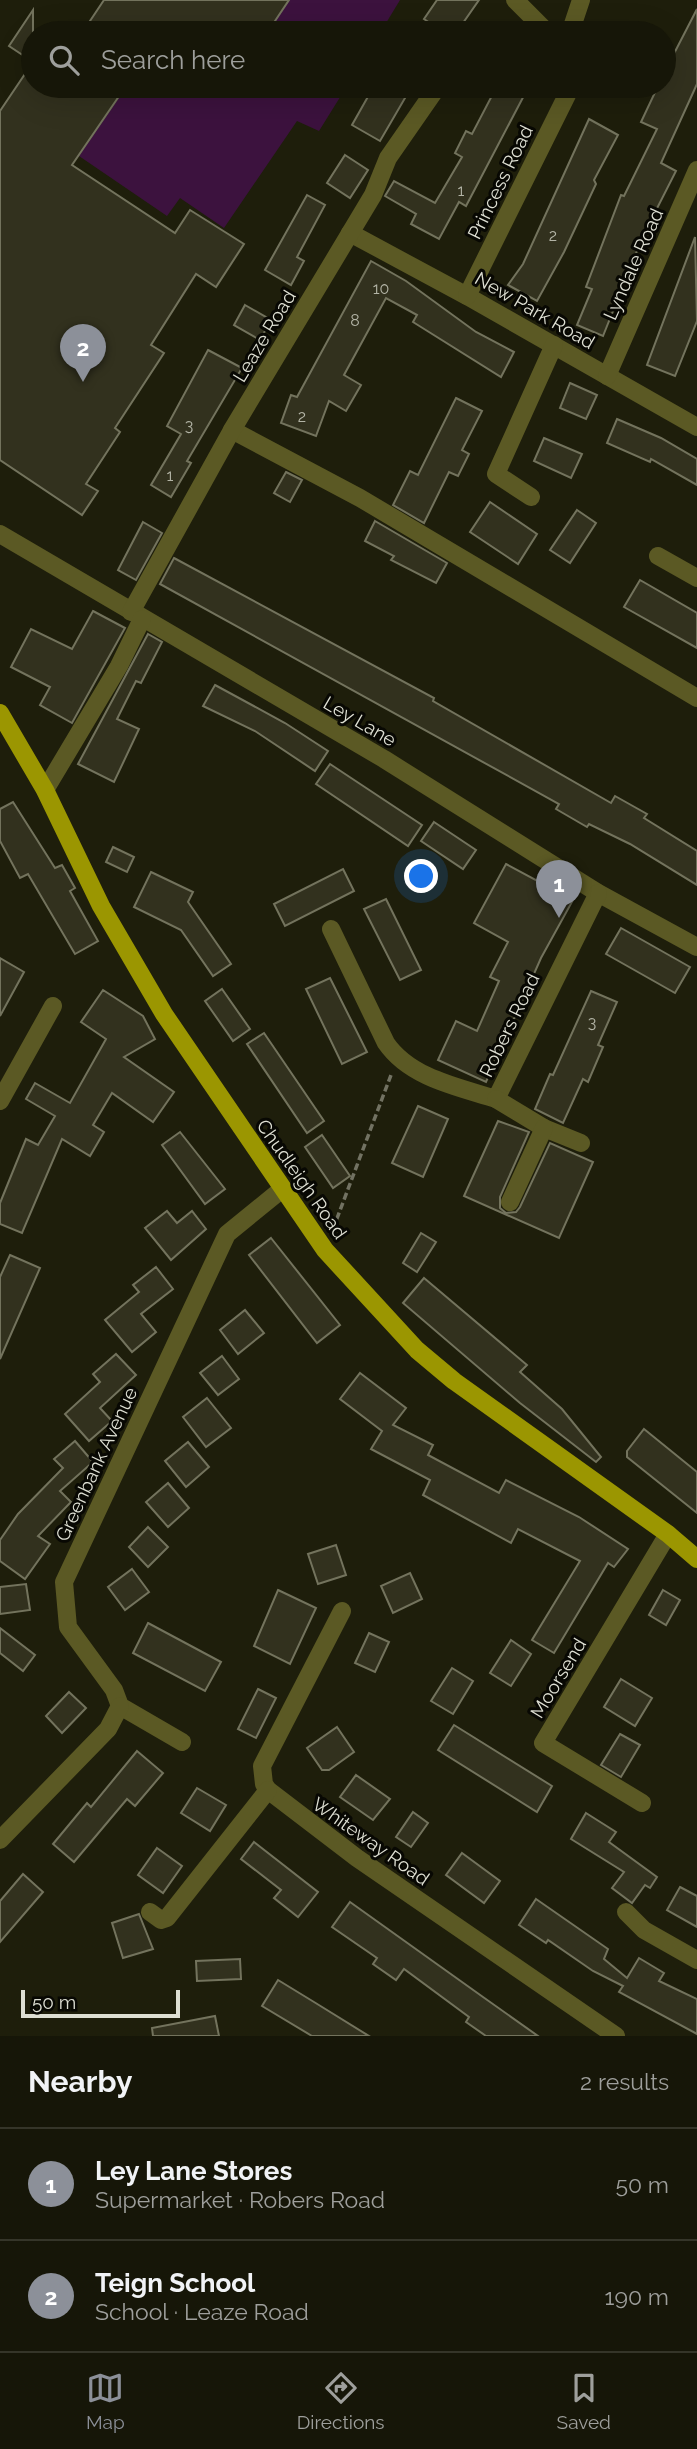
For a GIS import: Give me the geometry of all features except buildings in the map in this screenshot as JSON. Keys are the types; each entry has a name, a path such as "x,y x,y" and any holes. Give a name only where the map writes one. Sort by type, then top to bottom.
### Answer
{"main road":[{"name":"Chudleigh Road","path":"0,713 45,790 101,906 164,1014 281,1190 325,1250 416,1350 454,1381 668,1534 697,1559"}],"street":[{"path":"515,0 536,21"},
{"path":"574,21 581,0"},
{"name":"Leaze Road","path":"45,790 118,666 137,615 232,430 373,195 388,158 430,98"},
{"name":"Princess Road","path":"467,296 566,98"},
{"name":"Lyndale Road","path":"607,376 697,170"},
{"name":"New Park Road","path":"349,233 467,296 697,428"},
{"path":"531,497 496,474 554,345"},
{"path":"232,430 360,498 697,698"},
{"name":"Ley Lane","path":"0,534 384,759 597,892 697,947"},
{"path":"658,556 697,578"},
{"name":"Robers Road","path":"397,1059 436,1080 496,1099 597,892"},
{"path":"331,929 386,1044 397,1059"},
{"path":"0,1101 53,1006"},
{"path":"496,1099 544,1128 581,1143"},
{"path":"510,1202 544,1128"},
{"name":"Greenbank Avenue","path":"120,1706 114,1690 68,1627 64,1581 227,1234 281,1190"},
{"name":"Moorsend","path":"642,1804 543,1743 668,1534"},
{"path":"150,1912 161,1920 167,1918 268,1790 264,1784 262,1766 342,1611"},
{"path":"0,1840 108,1729 120,1706 182,1742"},
{"name":"Whiteway Road","path":"268,1790 357,1858 615,2036"},
{"path":"626,1912 644,1930 697,1960"}],"path":[{"path":"325,1250 397,1059"}],"shaded area":[{"path":"289,0 400,0 387,21 275,21"},
{"path":"119,98 340,98 319,131 297,121 224,228 180,198 167,216 79,156"}],"place":[{"name":"Teign School","path":"83,382"},
{"name":"Ley Lane Stores","path":"559,918"}]}
